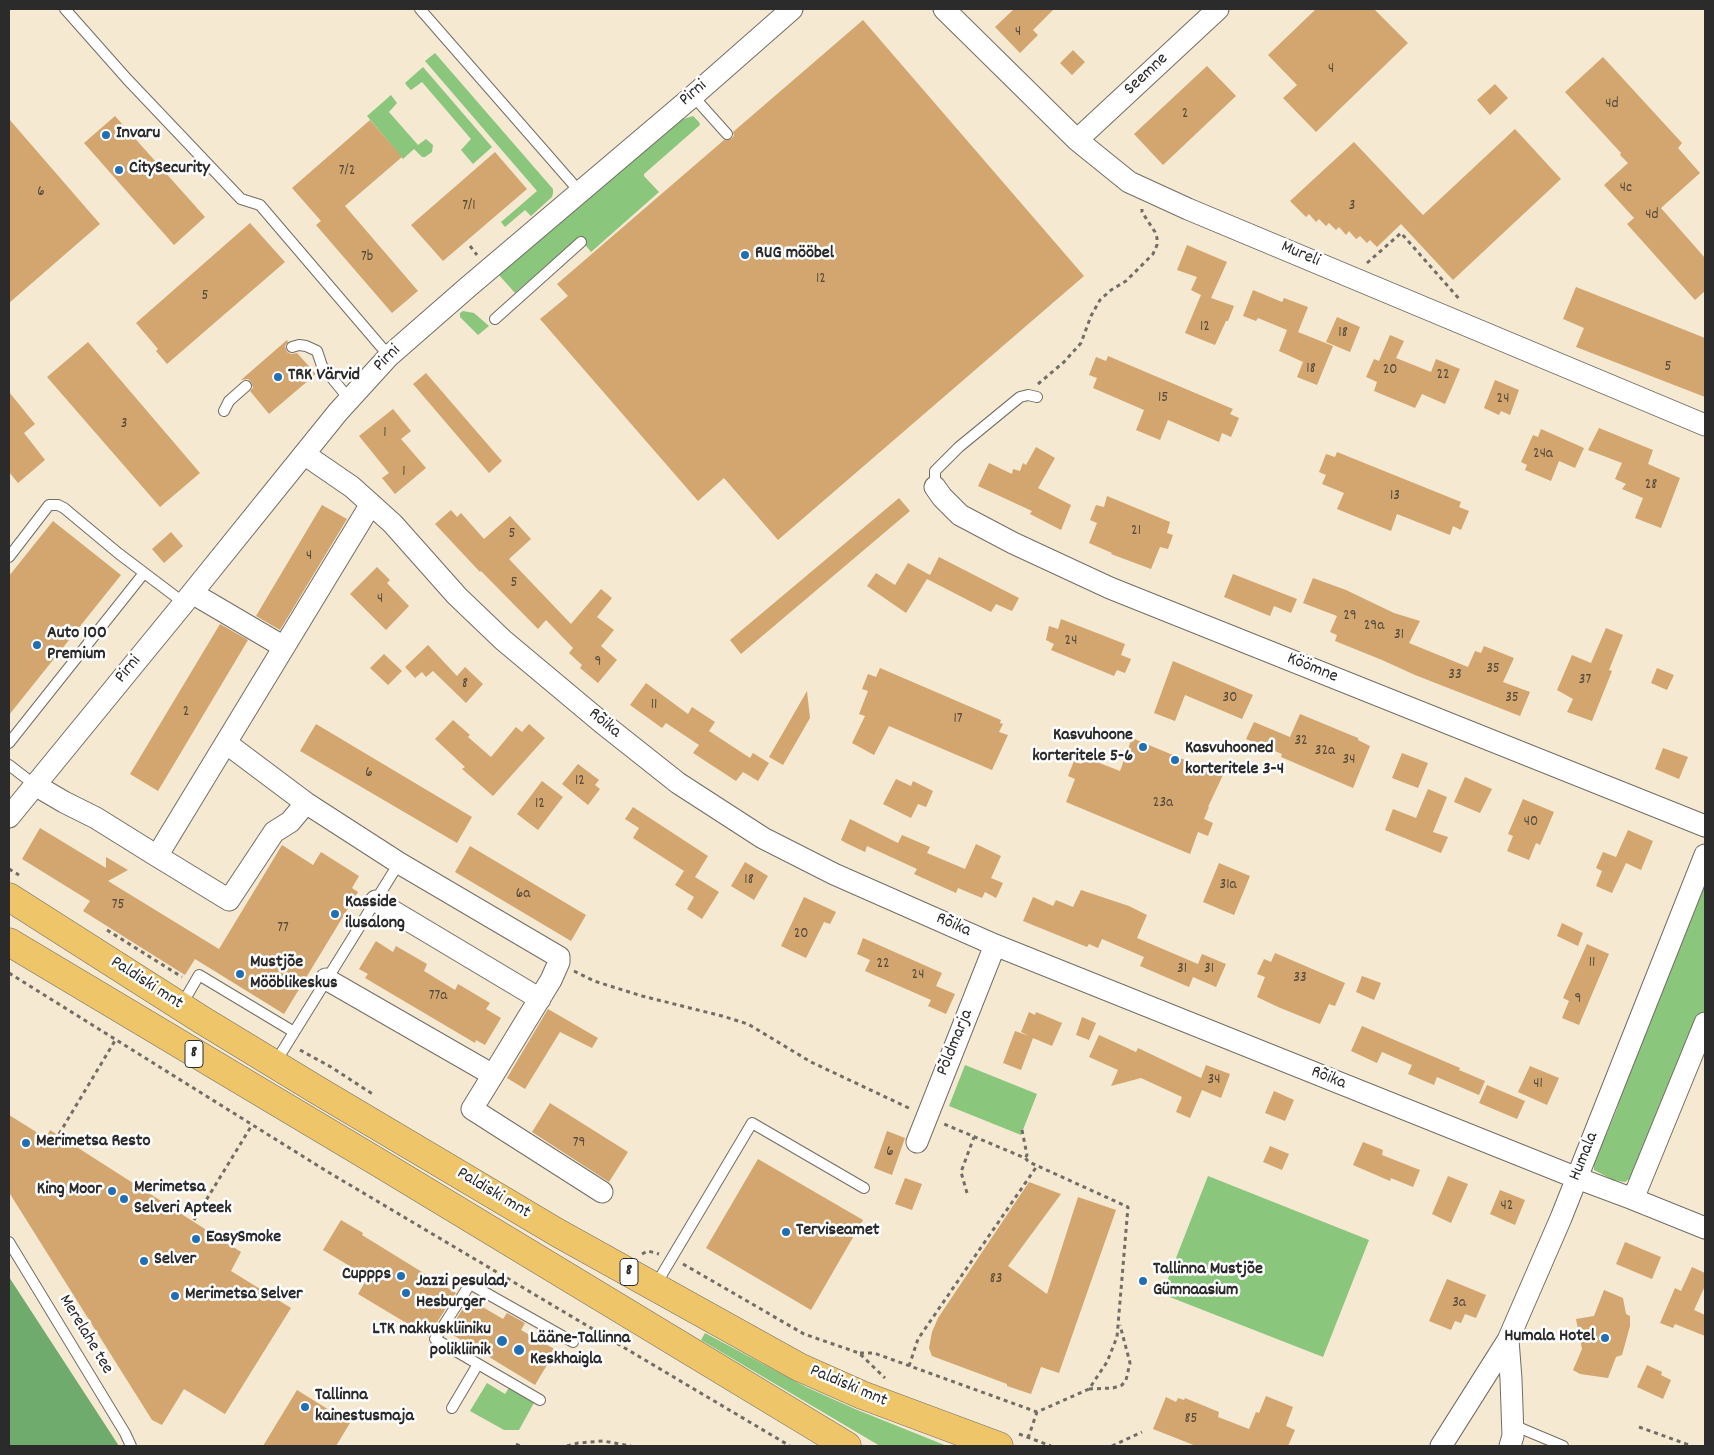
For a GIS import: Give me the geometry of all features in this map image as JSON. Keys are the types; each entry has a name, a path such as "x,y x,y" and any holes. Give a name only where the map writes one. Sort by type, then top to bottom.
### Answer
{"main road":[{"name":"Paldiski mnt","path":"9,897 181,1007 558,1233 799,1367 862,1395 1006,1439"},
{"name":"Paldiski mnt","path":"9,942 847,1446"}],"street":[{"name":"Pirni","path":"9,816 304,454 389,356 792,9"},
{"name":"Mureli","path":"944,9 1077,140 1129,182 1705,425"},
{"name":"Seemne","path":"1077,140 1218,9"},
{"name":"Rõika","path":"304,454 352,487 371,504 392,524 456,596 503,640 601,722 678,782 772,843 834,874 995,945 1705,1228"},
{"name":"Köömne","path":"935,487 960,515 1013,543 1110,588 1705,826"},
{"path":"157,856 371,504"},
{"path":"188,598 284,648"},
{"path":"226,743 306,802 399,862 559,957 560,962 540,999 472,1109 602,1192"},
{"path":"35,785 96,818 229,900 274,832 290,822 306,802"},
{"name":"Humala","path":"1441,1446 1508,1340 1577,1178 1705,856"},
{"path":"376,901 540,999"},
{"name":"Põldmarja","path":"917,1142 995,945"},
{"path":"326,980 493,1075"},
{"path":"1633,1198 1705,1023"},
{"path":"1508,1340 1513,1425 1513,1436 1510,1446"}],"lane":[{"path":"65,9 127,80 241,199 260,205 389,356"},
{"path":"420,9 580,192"},
{"path":"76,22 85,14"},
{"path":"693,96 726,134"},
{"path":"496,319 581,242"},
{"path":"292,347 298,345 306,346 316,351 322,366 350,400"},
{"path":"224,412 229,401 246,386"},
{"path":"935,487 935,471 959,447 1020,397 1033,396"},
{"path":"9,557 49,505 58,505 144,573 188,598"},
{"path":"9,742 144,573"},
{"path":"9,766 35,785"},
{"path":"275,1064 399,862"},
{"path":"181,1007 199,975 294,1032"},
{"path":"655,1287 752,1122 864,1188"},
{"name":"Merelahe tee","path":"9,1242 120,1424 131,1446"},
{"path":"540,1400 435,1339 470,1284 573,1342"},
{"path":"452,1408 478,1364"},
{"path":"1513,1425 1563,1446"}],"path":[{"path":"1033,396 1038,384 1064,362 1081,343 1091,316 1100,300 1111,290 1126,281 1152,254 1157,245 1155,232 1142,212 1142,204 1146,196 1151,192"},
{"path":"1352,277 1401,233 1466,307"},
{"path":"559,957 572,970 594,981 642,996 748,1024 812,1062 927,1116 1025,1158 1037,1166 1128,1207 1117,1336 1107,1362 1089,1389"},
{"path":"9,973 336,1177 790,1446"},
{"path":"59,1134 116,1039"},
{"path":"194,1220 252,1125"},
{"path":"1022,1130 1027,1155 1025,1158"},
{"path":"967,1193 961,1172 974,1137"},
{"path":"910,1366 918,1339 1037,1166"},
{"path":"638,1256 648,1250 672,1258 804,1334 859,1353 874,1353 1037,1412 1089,1389 1113,1388 1122,1385 1126,1380 1130,1363 1118,1321"},
{"path":"859,1353 888,1380"},
{"path":"1028,1438 1037,1412"},
{"path":"1640,1428 1692,1446"},
{"path":"1112,1446 1142,1432"},
{"path":"1006,1439 1028,1438 1051,1446"},
{"path":"567,1446 603,1441 631,1446"}],"green space":[{"path":"435,53 553,189 552,197 531,216 525,210 505,227 501,222 537,191 425,61"},
{"path":"423,67 492,147 473,164 461,150 471,139 422,82 411,90 405,83"},
{"path":"391,95 397,103 389,112 418,145 426,139 433,145 432,152 425,157 422,157 414,149 403,159 367,116"},
{"path":"693,116 700,125 644,174 659,192 591,252 579,237 515,293 498,274 677,121"},
{"path":"463,311 474,313 489,326 478,335 460,317 460,313"},
{"path":"1705,878 1705,1010 1636,1174 1625,1182 1613,1180 1594,1170 1594,1163 1617,1109 1622,1090"},
{"path":"965,1065 1037,1094 1021,1135 949,1106"},
{"path":"1208,1176 1369,1240 1323,1357 1162,1294"},
{"path":"9,1277 119,1446 9,1446"},
{"path":"705,1333 806,1387 947,1446 880,1446 701,1340"},
{"path":"487,1383 505,1394 510,1386 535,1401 519,1430 504,1430 470,1411"}],"building":[{"path":"1014,9 1054,9 1033,30 1038,35 1020,53 995,27"},
{"path":"1316,9 1374,9 1408,43 1316,132 1283,98 1297,85 1268,55"},
{"path":"863,20 1084,276 778,540 724,478 698,501 540,319 568,296 557,284 724,140 731,139 734,136 733,132"},
{"path":"1073,50 1085,62 1072,75 1060,63"},
{"path":"1603,57 1682,143 1678,148 1700,173 1661,208 1705,258 1705,291 1695,300 1627,224 1634,218 1604,185 1628,163 1565,92"},
{"path":"1207,66 1236,96 1163,165 1134,134"},
{"path":"1495,84 1508,98 1490,115 1477,100"},
{"path":"115,116 205,217 174,245 84,143"},
{"path":"9,119 100,224 9,303"},
{"path":"370,120 402,157 345,206 418,291 392,313 316,225 321,221 292,188"},
{"path":"1515,129 1561,179 1453,280 1401,224 1377,247 1370,240 1367,243 1360,236 1356,239 1349,231 1346,235 1339,227 1336,230 1329,223 1326,226 1319,219 1316,222 1309,214 1306,217 1290,201 1354,142 1423,215"},
{"path":"495,152 527,189 443,261 411,225"},
{"path":"250,223 285,262 167,364 156,351 158,349 136,323"},
{"path":"1187,245 1227,262 1211,298 1234,306 1215,345 1185,333 1201,295 1191,290 1197,277 1177,270"},
{"path":"1576,287 1705,338 1705,397 1576,347 1584,328 1563,319"},
{"path":"1253,290 1282,302 1284,298 1308,307 1298,332 1333,346 1317,385 1297,377 1303,362 1279,351 1287,330 1258,318 1256,321 1243,316"},
{"path":"1337,317 1360,327 1350,352 1326,342"},
{"path":"1390,335 1404,341 1396,358 1431,372 1436,359 1460,369 1445,404 1422,394 1415,408 1374,391 1377,382 1366,377 1374,359 1379,361"},
{"name":"TRK Värvid","path":"287,340 288,342 285,346 287,352 291,354 297,353 316,374 269,414 250,391 253,388 251,382 248,379 241,380"},
{"path":"88,342 200,473 160,507 47,377"},
{"path":"1108,356 1233,409 1230,414 1239,418 1231,437 1222,433 1219,442 1168,420 1160,440 1136,430 1144,410 1093,388 1097,378 1089,375 1096,357 1106,361"},
{"path":"426,373 502,461 489,473 413,384"},
{"path":"1495,380 1519,390 1510,415 1501,411 1499,415 1484,408"},
{"path":"9,392 35,424 24,433 45,460 18,483 9,472"},
{"path":"393,409 411,431 401,439 426,468 395,494 382,478 389,473 359,436"},
{"path":"1599,428 1653,450 1648,464 1680,478 1661,528 1635,518 1643,498 1622,489 1626,484 1615,479 1622,463 1588,450"},
{"path":"1541,429 1584,448 1575,468 1559,461 1551,481 1525,470 1527,465 1521,462 1533,435 1538,437"},
{"path":"1036,447 1055,458 1038,488 1071,505 1061,530 1030,514 1032,511 978,486 989,463 1012,474 1013,469 1020,471 1023,463 1026,465"},
{"path":"1337,452 1461,502 1459,507 1469,511 1461,530 1453,526 1450,535 1397,514 1391,531 1337,509 1344,493 1322,484 1326,475 1319,472 1326,454 1335,457"},
{"path":"1107,496 1170,522 1167,533 1173,535 1168,549 1160,547 1151,569 1111,554 1089,543 1097,523 1090,520 1096,505 1104,507"},
{"path":"899,498 910,511 741,654 730,640"},
{"path":"322,505 347,519 280,630 256,616"},
{"path":"451,510 457,517 461,513 484,539 510,516 531,539 509,559 571,624 601,589 612,598 597,617 614,630 601,646 617,660 598,683 580,668 582,665 569,653 573,648 546,620 538,629 435,524"},
{"name":"Auto 100 Premium","path":"53,521 121,575 9,715 9,576"},
{"path":"171,532 183,546 164,563 152,549"},
{"path":"939,557 1019,598 1012,611 996,604 991,612 927,579 906,613 867,586 876,573 895,585 908,563 930,575"},
{"path":"377,567 390,580 387,583 409,606 386,630 350,594"},
{"path":"1233,574 1297,599 1291,613 1274,606 1270,616 1224,597"},
{"path":"1313,578 1346,590 1394,613 1420,621 1409,643 1468,667 1475,651 1481,653 1484,646 1514,658 1503,682 1530,692 1520,716 1335,641 1337,635 1330,632 1337,616 1303,603"},
{"path":"1061,619 1125,644 1121,655 1131,659 1125,673 1117,670 1114,676 1051,650 1054,644 1046,640 1049,626 1058,629"},
{"path":"220,624 248,640 158,791 130,774"},
{"path":"1606,628 1623,635 1609,670 1612,671 1592,721 1567,712 1573,699 1557,690 1572,655 1591,663"},
{"path":"428,645 457,676 465,667 483,684 466,703 433,671 426,677 422,672 415,678 405,667"},
{"path":"384,654 402,671 388,685 370,668"},
{"path":"1173,661 1253,695 1242,719 1185,695 1175,721 1154,713"},
{"path":"880,668 1001,720 1000,723 1003,724 999,732 1008,735 992,770 889,726 874,755 852,743 865,716 859,714 868,691 862,689 868,674 876,677"},
{"path":"1657,668 1674,675 1667,690 1651,683"},
{"path":"646,683 688,714 692,707 715,722 709,731 750,758 753,753 769,763 758,781 743,772 736,781 693,753 699,745 666,723 662,728 630,705"},
{"path":"807,691 810,718 783,765 769,757"},
{"path":"1300,714 1358,738 1358,740 1370,746 1353,788 1281,757 1282,754 1246,739 1254,722 1290,737"},
{"path":"453,720 470,735 468,737 491,757 516,727 522,732 529,724 545,738 493,796 462,769 465,767 435,739"},
{"path":"316,724 472,817 457,843 300,751"},
{"path":"1132,738 1197,765 1198,763 1223,775 1204,819 1213,823 1208,836 1198,832 1190,854 1066,802 1075,779 1068,776 1074,761 1081,764 1084,757 1120,771"},
{"path":"1663,748 1688,757 1679,779 1655,769"},
{"path":"1402,753 1428,763 1418,788 1392,778"},
{"path":"578,764 599,780 595,785 600,789 588,805 562,784"},
{"path":"1465,777 1492,789 1480,813 1454,802"},
{"path":"896,779 911,786 913,781 933,791 926,807 918,804 911,818 883,804"},
{"path":"542,781 563,797 538,830 517,814"},
{"path":"1428,789 1447,797 1433,832 1448,837 1441,853 1385,830 1393,809 1416,818"},
{"path":"1523,799 1554,812 1540,845 1536,843 1529,860 1507,851 1513,836 1508,834"},
{"path":"633,807 708,856 695,877 719,892 702,919 687,909 694,897 675,885 684,871 633,838 639,828 625,819"},
{"path":"850,819 898,843 902,835 930,847 927,853 965,869 976,844 1001,856 991,878 1003,883 996,898 985,892 982,898 958,888 956,893 914,874 917,869 867,846 865,852 846,843 841,840"},
{"path":"40,828 106,868 106,857 128,870 108,881 219,949 282,845 313,865 321,852 359,876 352,888 358,892 284,1014 195,959 185,975 83,911 90,901 22,859"},
{"path":"1628,830 1653,841 1641,870 1626,863 1612,893 1596,886 1602,871 1596,868 1603,852 1616,857"},
{"path":"470,846 586,915 571,941 455,872"},
{"path":"745,862 768,876 754,900 731,886"},
{"path":"1219,863 1250,876 1234,915 1203,902"},
{"path":"1081,890 1129,906 1147,915 1137,938 1198,964 1202,954 1226,964 1216,987 1193,977 1189,987 1140,966 1144,957 1102,939 1098,948 1089,944 1087,947 1023,921 1033,897 1053,906 1056,900 1073,907"},
{"path":"804,897 836,912 830,924 824,922 806,958 781,946"},
{"path":"1562,923 1583,933 1578,946 1557,936"},
{"path":"863,938 942,973 936,986 955,994 946,1014 928,1006 931,1000 865,971 870,960 857,954"},
{"path":"376,941 393,952 396,946 427,964 424,971 455,990 458,984 490,1003 486,1009 501,1018 485,1045 476,1040 475,1043 365,978 368,974 359,969"},
{"path":"1587,944 1609,954 1579,1025 1562,1018 1569,1001 1563,998"},
{"path":"1275,953 1345,983 1335,1006 1329,1004 1320,1024 1257,997 1265,977 1257,974 1264,959 1271,962"},
{"path":"1362,976 1381,983 1374,1000 1356,992"},
{"path":"548,1009 598,1038 592,1048 560,1032 525,1089 507,1078"},
{"path":"1029,1012 1035,1015 1036,1012 1062,1023 1052,1046 1033,1038 1021,1070 1003,1063 1015,1031 1029,1036 1021,1032"},
{"path":"1082,1017 1096,1023 1089,1040 1076,1035"},
{"path":"1362,1026 1460,1068 1459,1070 1485,1081 1479,1095 1437,1077 1434,1085 1408,1074 1412,1065 1382,1052 1377,1063 1351,1051"},
{"path":"1099,1035 1136,1052 1138,1048 1201,1078 1206,1065 1230,1074 1221,1098 1202,1090 1190,1118 1176,1112 1182,1097 1141,1078 1111,1086 1118,1070 1089,1057"},
{"path":"1530,1066 1559,1078 1547,1105 1518,1092"},
{"path":"1487,1085 1525,1101 1517,1119 1479,1103"},
{"path":"1274,1091 1294,1100 1285,1121 1265,1113"},
{"path":"550,1103 628,1152 609,1182 532,1132"},
{"name":"Selver","path":"9,1115 46,1138 50,1130 241,1252 231,1271 291,1308 225,1414 184,1389 162,1425 152,1420 10,1194"},
{"path":"887,1131 905,1138 892,1175 874,1168"},
{"path":"1363,1142 1383,1150 1382,1155 1420,1170 1413,1187 1391,1178 1390,1181 1353,1165"},
{"path":"1270,1146 1289,1154 1282,1170 1263,1162"},
{"path":"758,1159 863,1220 811,1310 706,1248"},
{"path":"1448,1176 1468,1184 1451,1223 1432,1214"},
{"path":"905,1178 922,1184 912,1210 895,1204"},
{"path":"1029,1182 1061,1194 1008,1266 1047,1294 1078,1197 1116,1210 1059,1373 1041,1367 1031,1394 932,1356 929,1348 932,1332 938,1318"},
{"path":"1500,1190 1525,1200 1515,1225 1490,1214"},
{"name":"Jazzi pesulad, Hesburger","path":"341,1220 456,1293 428,1336 358,1294 368,1277 323,1250"},
{"path":"1625,1242 1661,1257 1652,1279 1616,1264"},
{"path":"1692,1267 1705,1273 1705,1286 1694,1310 1705,1315 1705,1336 1675,1324 1673,1328 1660,1323 1675,1288 1681,1291"},
{"path":"1447,1279 1486,1295 1476,1318 1465,1314 1461,1323 1455,1321 1451,1330 1429,1321"},
{"name":"Humala Hotel","path":"1604,1290 1623,1298 1626,1314 1630,1316 1630,1326 1622,1355 1616,1357 1608,1378 1580,1374 1573,1370 1582,1349 1576,1319 1594,1316"},
{"name":"LTK nakkuskliiniku polikliinik","path":"469,1299 503,1319 507,1313 525,1323 521,1330 556,1350 535,1385 448,1332"},
{"path":"1647,1365 1662,1372 1661,1375 1671,1380 1663,1399 1637,1387"},
{"name":"Tallinna kainestusmaja","path":"297,1390 350,1423 336,1446 263,1446"},
{"path":"1266,1396 1293,1407 1286,1426 1295,1430 1288,1446 1196,1446 1153,1429 1166,1397 1176,1402 1178,1398 1184,1400 1185,1398 1219,1412 1218,1417 1249,1429 1256,1412 1259,1413"}],"place":[{"name":"Invaru","path":"106,135"},
{"name":"CitySecurity","path":"119,170"},
{"name":"RUG mööbel","path":"745,255"},
{"name":"TRK Värvid","path":"278,377"},
{"name":"Auto 100 Premium","path":"37,645"},
{"name":"Kasvuhoone korteritele 5-6","path":"1143,747"},
{"name":"Kasvuhooned korteritele 3-4","path":"1175,760"},
{"name":"Kasside ilusalong","path":"335,914"},
{"name":"Mustjõe Mööblikeskus","path":"240,974"},
{"name":"Merimetsa Resto","path":"26,1143"},
{"name":"King Moor","path":"112,1191"},
{"name":"Merimetsa Selveri Apteek","path":"124,1199"},
{"name":"Terviseamet","path":"786,1232"},
{"name":"EasySmoke","path":"196,1239"},
{"name":"Selver","path":"144,1261"},
{"name":"Cuppps","path":"401,1276"},
{"name":"Tallinna Mustjõe Gümnaasium","path":"1143,1281"},
{"name":"Jazzi pesulad, Hesburger","path":"406,1293"},
{"name":"Merimetsa Selver","path":"175,1296"},
{"name":"Humala Hotel","path":"1605,1338"},
{"name":"LTK nakkuskliiniku polikliinik","path":"502,1341"},
{"name":"Lääne-Tallinna Keskhaigla","path":"519,1350"},
{"name":"Tallinna kainestusmaja","path":"305,1407"}]}
